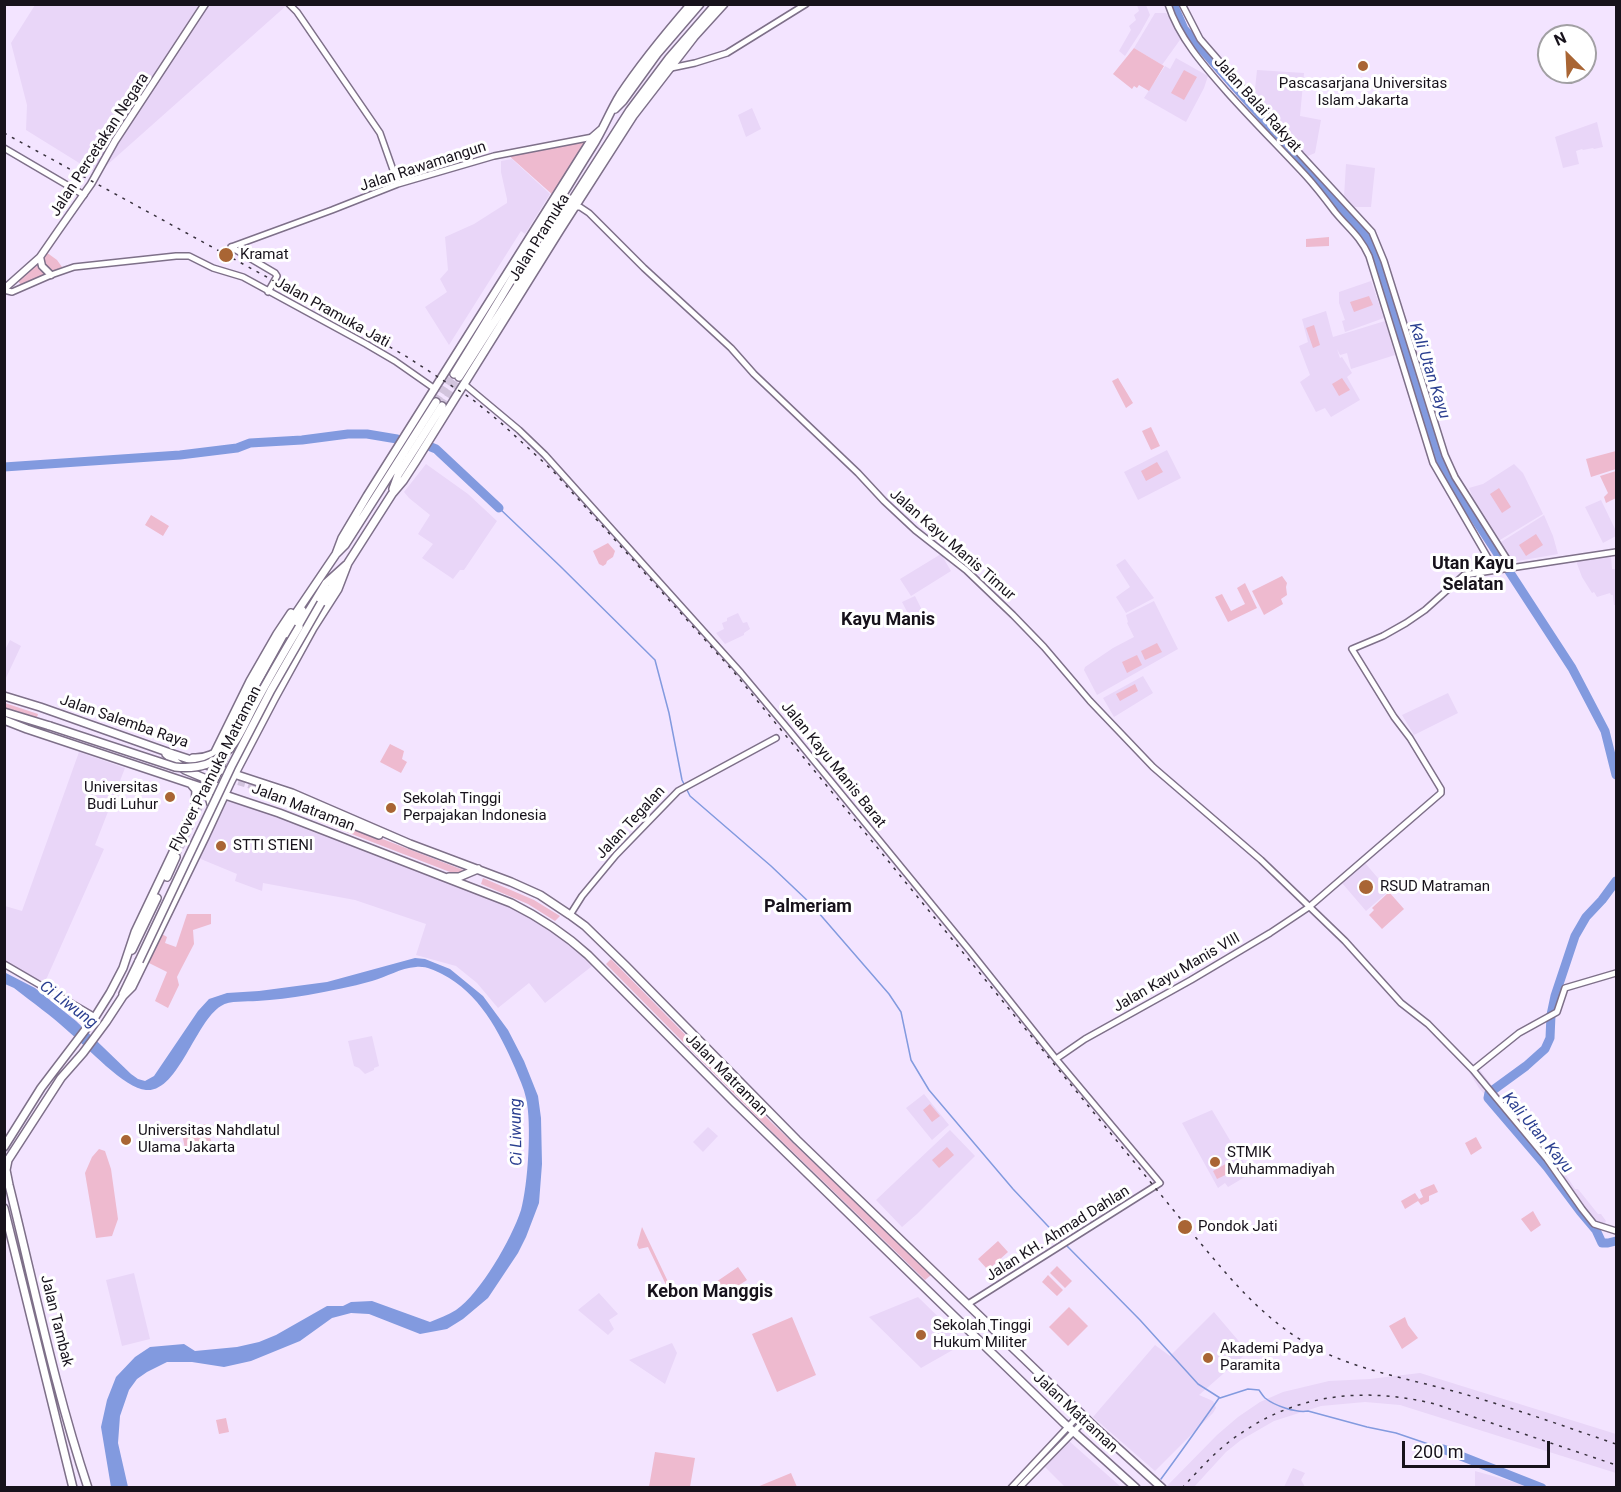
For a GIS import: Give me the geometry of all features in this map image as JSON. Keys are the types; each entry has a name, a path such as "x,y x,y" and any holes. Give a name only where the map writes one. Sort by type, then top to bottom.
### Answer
{"main road":[{"name":"Jalan Percetakan Negara","path":"4,290 40,257 84,195 115,141 205,4"},
{"name":"Jalan Pramuka","path":"406,445 424,440 505,299 540,231 598,138 618,98 662,38 691,4"},
{"name":"Jalan Pramuka","path":"611,113 700,4"},
{"name":"Jalan Pramuka","path":"505,299 580,191 630,110 669,58 716,4"},
{"name":"Jalan Pramuka","path":"459,379 521,294 633,116 694,37 724,4"},
{"name":"Jalan Pramuka","path":"300,606 336,554 345,545 394,466 435,389 593,137 601,130"},
{"path":"40,257 42,266 51,274"},
{"path":"504,279 505,299 521,294"},
{"name":"Jalan Pramuka","path":"235,774 294,662 338,589 348,563 423,450 424,440 439,404 406,445 342,538 336,554"},
{"name":"Jalan Pramuka","path":"392,494 406,445"},
{"path":"394,466 406,445"},
{"path":"4,712 175,767 194,768 211,763 226,753 234,742 326,583 348,563"},
{"name":"Flyover Pramuka Matraman","path":"123,996 240,749 285,664 348,563"},
{"name":"Jalan Pramuka","path":"209,786 268,670 299,617 305,599"},
{"path":"243,706 300,606"},
{"path":"214,754 224,730 266,653 287,618 300,606"},
{"name":"Jalan Salemba Raya","path":"4,696 235,774"},
{"path":"5,722 226,792"},
{"path":"173,754 203,758 230,745 234,756 243,758 244,769 252,779"},
{"path":"162,750 185,770 204,778 209,786 216,814 227,802 253,804"},
{"name":"Jalan Matraman","path":"8,1160 61,1078 83,1053 123,996 132,987 235,774 307,799 410,844"},
{"path":"123,968 135,932 195,806 196,790 189,782"},
{"name":"Jalan Matraman","path":"260,788 367,831 478,869 540,895 569,913 626,966 784,1126 1084,1416 1159,1484"},
{"name":"Jalan Matraman","path":"226,792 511,903 562,933 588,955 734,1102 1071,1430 1136,1488"},
{"name":"Jalan Matraman","path":"226,792 447,877 459,877 478,869"},
{"path":"195,806 205,801 212,804"},
{"path":"4,1147 41,1088 93,1020 126,963 176,857"},
{"name":"Jalan Tambak","path":"8,1160 6,1170 9,1185 77,1454 88,1488"},
{"name":"Jalan Tambak","path":"4,1208 73,1488"},
{"path":"65,1458 72,1458 77,1454"},
{"path":"68,1471 73,1468 82,1468"}],"street":[{"path":"289,4 297,12 380,133 398,184"},
{"path":"669,68 727,53 806,4"},
{"name":"Jalan Balai Rakyat","path":"1168,4 1184,37 1210,73 1307,177 1359,238 1369,256 1433,463 1495,570"},
{"name":"Jalan Balai Rakyat","path":"1182,4 1200,39 1372,232 1380,249 1445,455 1451,469 1511,567"},
{"name":"Jalan Rawamangun","path":"268,292 277,276 275,273 231,247 398,184 507,154 593,137"},
{"path":"4,148 84,195"},
{"name":"Jalan Kayu Manis Timur","path":"576,207 589,213 730,348 886,503 915,530 966,570 1014,615 1092,703 1153,767 1261,860 1345,941 1401,1003 1428,1024 1473,1070 1547,1159 1594,1224 1617,1231"},
{"name":"Jalan Pramuka Jati","path":"4,290 12,292 51,274 74,267 189,256 217,270 238,274 366,344 435,389"},
{"name":"Jalan Kayu Manis Barat","path":"459,379 545,455 741,673 1160,1183"},
{"path":"1495,570 1617,552"},
{"name":"Jalan Kayu Manis VIII","path":"1056,1059 1085,1039 1191,980 1309,907 1442,792 1352,649 1406,623 1425,610 1461,576 1495,570"},
{"name":"Jalan Tegalan","path":"569,913 616,855 681,789 776,738"},
{"path":"4,964 93,1020"},
{"path":"1473,1070 1510,1039 1553,1015 1558,1009 1565,988 1617,973"},
{"name":"Jalan KH. Ahmad Dahlan","path":"968,1304 1160,1183"},
{"path":"1019,1488 1084,1416"},
{"path":"1011,1488 1071,1430"}],"shaded area":[{"path":"35,5 287,5 97,174 26,130 27,105 11,43"},
{"path":"1137,5 1146,5 1150,15 1125,56 1119,51 1131,30 1129,26 1136,20 1134,15 1139,11"},
{"path":"1155,13 1166,13 1182,37 1162,65 1134,48"},
{"path":"1134,48 1164,66 1149,91 1139,85 1132,89 1113,74"},
{"path":"1176,58 1208,76 1186,122 1144,98 1165,66 1170,69"},
{"path":"1184,70 1197,77 1184,100 1171,93"},
{"path":"1257,70 1304,73 1300,116 1321,120 1315,153 1308,156 1303,155 1254,99"},
{"path":"752,108 761,129 746,137 738,115"},
{"path":"1597,122 1603,147 1576,151 1579,164 1563,168 1555,137"},
{"path":"593,137 554,196 507,154"},
{"path":"512,159 550,194 525,234 521,231 449,345 425,307 447,292 440,279 448,270 445,237 474,224 507,203 501,161"},
{"path":"1346,164 1375,168 1371,207 1352,207 1344,197"},
{"path":"1329,237 1329,246 1306,247 1306,239"},
{"path":"46,252 62,267 22,286 17,280"},
{"path":"1371,281 1384,318 1345,332 1339,292"},
{"path":"1369,296 1373,305 1354,312 1350,302"},
{"path":"1326,311 1333,337 1385,321 1395,355 1351,369 1347,353 1340,355 1337,349 1340,358 1342,357 1352,373 1347,377 1360,400 1331,417 1325,408 1316,412 1300,382 1310,375 1299,346 1308,342 1302,319"},
{"path":"1314,325 1320,345 1313,348 1306,328"},
{"path":"1118,378 1133,403 1126,408 1112,381"},
{"path":"1342,378 1350,390 1339,396 1332,384"},
{"path":"1151,427 1160,446 1151,450 1142,431"},
{"path":"1167,450 1181,478 1138,500 1124,472"},
{"path":"1616,451 1616,469 1591,477 1586,459"},
{"path":"1157,462 1163,472 1146,481 1141,471"},
{"path":"426,464 468,494 497,521 464,570 460,570 453,579 422,558 433,544 418,534 430,515 404,492"},
{"path":"1514,464 1523,473 1543,514 1500,540 1469,488 1483,484"},
{"path":"1616,471 1616,498 1606,503 1604,497 1608,493 1600,476"},
{"path":"1499,488 1511,507 1502,513 1490,494"},
{"path":"1601,500 1616,531 1616,536 1603,543 1585,507"},
{"path":"151,515 169,526 163,536 145,525"},
{"path":"1544,515 1558,554 1512,562 1501,542"},
{"path":"1536,534 1543,545 1526,556 1519,545"},
{"path":"608,543 615,551 613,557 603,566 599,564 593,551"},
{"path":"941,554 951,571 911,596 900,579"},
{"path":"1611,556 1612,569 1616,569 1616,605 1610,593 1597,597 1594,592 1592,593 1576,561 1585,557"},
{"path":"1125,559 1154,598 1126,613 1116,597 1130,587 1116,565"},
{"path":"1282,576 1287,583 1287,595 1281,599 1283,604 1264,615 1252,591"},
{"path":"1245,583 1257,608 1228,622 1215,597 1222,594 1231,611 1245,604 1237,588"},
{"path":"915,596 926,618 914,625 902,602"},
{"path":"1154,601 1178,649 1097,695 1084,670 1085,667 1134,637 1126,615"},
{"path":"738,613 743,623 747,622 750,629 744,635 725,644 716,633 724,629 722,623 727,621 727,618"},
{"path":"10,640 21,646 5,680 5,650"},
{"path":"1157,643 1162,652 1145,660 1141,651"},
{"path":"1137,655 1142,665 1127,673 1122,662"},
{"path":"1143,676 1153,693 1114,717 1103,698"},
{"path":"1135,684 1138,691 1120,701 1116,694"},
{"path":"1448,693 1458,713 1414,735 1402,715"},
{"path":"5,703 38,714 35,725 5,714"},
{"path":"390,744 404,751 402,759 407,762 401,773 380,762"},
{"path":"79,752 125,768 95,845 104,849 45,982 20,971 5,960 5,906 22,911"},
{"path":"227,802 253,804 430,872 541,919 596,963 545,1003 529,983 498,1008 477,983 456,966 416,955 426,924 355,900 263,883 262,891 235,881 237,874 196,857 223,805"},
{"path":"320,815 471,873 468,879 318,821"},
{"name":"RSUD Matraman","path":"1365,863 1389,891 1366,911 1342,883"},
{"path":"483,878 534,900 560,916 555,921 528,904 481,884"},
{"path":"1389,892 1404,909 1382,929 1369,915 1374,910 1372,908"},
{"path":"187,914 211,914 211,924 193,930 194,944 177,977 179,985 168,1008 155,1001 167,972 149,963 162,934 167,937 165,943 176,947"},
{"path":"611,959 771,1122 931,1275 925,1280 763,1123 606,964"},
{"path":"372,1036 379,1066 365,1074 354,1066 348,1041"},
{"path":"1477,1066 1558,1163 1575,1189 1578,1189 1598,1214 1601,1214 1606,1221 1604,1224 1593,1228 1547,1167 1479,1088 1469,1072"},
{"path":"924,1094 949,1125 932,1140 906,1108"},
{"path":"930,1104 940,1116 932,1122 923,1110"},
{"path":"1212,1110 1231,1142 1226,1144 1228,1149 1235,1146 1250,1174 1228,1187 1225,1183 1218,1188 1182,1123"},
{"path":"206,1124 212,1144 185,1149 182,1133 184,1129"},
{"path":"708,1127 718,1136 703,1152 693,1142"},
{"path":"950,1130 975,1156 902,1227 876,1200"},
{"path":"1476,1137 1482,1148 1471,1155 1465,1143"},
{"path":"947,1147 954,1155 939,1168 932,1160"},
{"path":"99,1149 105,1151 111,1169 118,1219 112,1236 96,1238 85,1173 92,1157"},
{"path":"1231,1161 1236,1170 1217,1179 1213,1171"},
{"path":"1434,1184 1438,1192 1429,1196 1429,1201 1421,1205 1418,1201 1405,1209 1401,1201 1415,1193 1419,1199 1423,1197 1420,1190"},
{"path":"1533,1211 1541,1225 1531,1232 1521,1219"},
{"path":"642,1227 671,1288 668,1289 648,1247 639,1249 637,1245"},
{"path":"998,1241 1008,1252 988,1270 978,1259"},
{"path":"1057,1266 1072,1281 1065,1288 1050,1273"},
{"path":"738,1267 747,1280 724,1295 716,1282"},
{"path":"134,1273 150,1339 122,1346 106,1280"},
{"path":"1048,1275 1063,1290 1057,1296 1042,1282"},
{"path":"599,1293 618,1314 609,1320 614,1329 608,1335 578,1310"},
{"name":"Sekolah Tinggi Hukum Militer","path":"918,1297 965,1343 921,1368 869,1317"},
{"path":"1069,1307 1088,1326 1068,1346 1049,1327"},
{"path":"1214,1312 1248,1352 1199,1395 1213,1401 1216,1408 1155,1471 1093,1417 1155,1345 1170,1356"},
{"path":"792,1317 816,1375 777,1392 752,1334"},
{"path":"1405,1317 1418,1338 1402,1349 1389,1326"},
{"path":"672,1343 677,1353 665,1384 629,1360"},
{"path":"1420,1373 1616,1434 1616,1473 1400,1405 1365,1402 1321,1406 1274,1421 1241,1440 1226,1452 1194,1487 1165,1488 1217,1435 1260,1402 1283,1392 1329,1381"},
{"path":"226,1418 229,1432 219,1434 216,1420"},
{"path":"1069,1441 1121,1487 1065,1487 1044,1466"},
{"path":"655,1452 695,1458 690,1487 649,1487"},
{"path":"1293,1468 1305,1473 1301,1480 1305,1487 1284,1487"},
{"path":"1475,1471 1532,1487 1475,1487"},
{"path":"791,1473 797,1487 757,1487"}],"water":[{"path":"415,958 425,959 450,969 483,996 508,1030 538,1096 542,1164 539,1203 518,1253 488,1298 447,1329 420,1334 369,1314 351,1313 332,1318 300,1341 251,1361 224,1367 192,1362 167,1362 147,1372 137,1379 129,1390 120,1416 118,1443 128,1487 111,1487 101,1427 107,1400 116,1377 135,1357 150,1347 184,1344 195,1351 237,1347 276,1335 327,1306 343,1306 351,1302 372,1301 430,1322 453,1312 465,1302 494,1265 521,1210 526,1185 528,1154 529,1123 526,1098 509,1054 495,1027 477,1002 455,982 426,968 410,968 364,983 308,995 225,1004 212,1014 203,1026 168,1080 157,1088 146,1090 137,1088 117,1075 56,1020 14,988 5,984 4,972 35,988 76,1021 131,1074 145,1081 154,1076 198,1011 209,999 227,993 327,982"}],"waterway":[{"name":"Kali Utan Kayu","path":"1173,4 1184,29 1364,233 1373,249 1437,452 1449,479 1572,668 1605,731 1616,775"},
{"path":"4,467 180,455 237,448 250,443 348,434 367,434 397,439"},
{"path":"431,447 436,449 499,508"},
{"path":"499,508 655,660 669,713 682,780 690,796 811,904 889,994 901,1012 911,1060 929,1090 1013,1189 1062,1241"},
{"name":"Kali Utan Kayu","path":"1616,881 1586,917 1575,936 1555,996 1550,1038 1545,1049 1489,1093 1488,1098 1547,1167 1596,1230 1602,1243 1616,1241"},
{"path":"1066,1245 1140,1320 1198,1384 1220,1398 1248,1389 1259,1390 1269,1401 1286,1408 1308,1411 1396,1433 1443,1449"},
{"path":"1161,1479 1219,1398"},
{"path":"1443,1449 1542,1488"}],"tunnel":[{"path":"436,402 454,374"},
{"path":"442,406 459,377"},
{"path":"236,723 244,706"},
{"path":"228,782 236,781 260,788"},
{"path":"176,857 208,789"}],"railway":[{"path":"4,133 404,355 472,399 552,470 733,671 1197,1239 1232,1280 1271,1318 1301,1340 1342,1360 1385,1374 1492,1402 1616,1444"},
{"path":"1182,1488 1224,1446 1262,1420 1309,1402 1359,1395 1384,1396 1435,1404 1616,1465"}],"place":[{"name":"Pascasarjana Universitas Islam Jakarta","path":"1363,66"},
{"name":"Kramat","path":"226,255"},
{"name":"Universitas Budi Luhur","path":"170,797"},
{"name":"Sekolah Tinggi Perpajakan Indonesia","path":"391,808"},
{"name":"STTI STIENI","path":"221,846"},
{"name":"RSUD Matraman","path":"1366,887"},
{"name":"Universitas Nahdlatul Ulama Jakarta","path":"126,1140"},
{"name":"STMIK Muhammadiyah","path":"1215,1162"},
{"name":"Pondok Jati","path":"1185,1227"},
{"name":"Sekolah Tinggi Hukum Militer","path":"921,1335"},
{"name":"Akademi Padya Paramita","path":"1208,1358"}],"district":[{"name":"Utan Kayu Selatan","path":"1473,574"},
{"name":"Kayu Manis","path":"888,620"},
{"name":"Palmeriam","path":"808,907"},
{"name":"Kebon Manggis","path":"710,1292"}],"water label":[{"name":"Ci Liwung","path":"68,1005"},
{"name":"Ci Liwung","path":"517,1132"}]}
